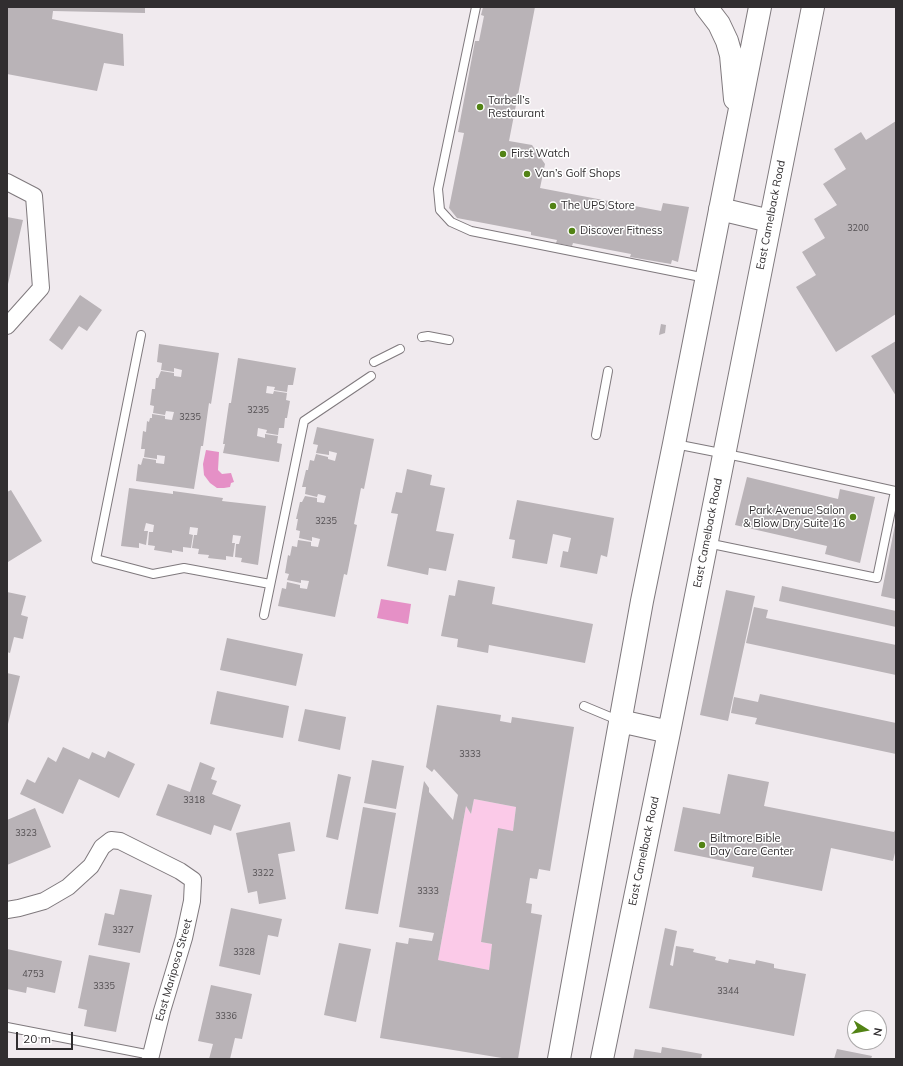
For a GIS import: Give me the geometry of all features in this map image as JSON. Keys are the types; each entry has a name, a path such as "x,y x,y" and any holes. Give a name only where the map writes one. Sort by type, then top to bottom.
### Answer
{"main road":[{"path":"706,7 719,24 727,41 731,55 738,123"},
{"path":"559,1059 642,601 760,7"},
{"name":"East Camelback Road","path":"602,1059 669,732 813,7"},
{"path":"720,209 770,221"},
{"path":"620,721 669,732"}],"street":[{"path":"7,182 34,196 41,288 7,326"},
{"name":"East Mariposa Street","path":"7,910 44,901 68,886 90,866 102,847 111,840 120,841 180,871 193,880 192,901 184,938 162,1011 151,1057"}],"lane":[{"path":"476,7 438,189 440,210 450,222 471,231 707,278"},
{"path":"141,336 96,559 153,574 184,568 270,584"},
{"path":"422,337 428,336 449,340"},
{"path":"374,362 400,349"},
{"path":"596,435 608,371"},
{"path":"264,615 304,421 371,376"},
{"path":"674,444 724,453 895,491 877,578 706,543"},
{"path":"584,706 620,721"},
{"path":"7,1027 151,1057"}],"shaded area":[{"path":"206,450 219,452 218,470 222,474 231,473 234,482 231,483 230,487 217,488 210,483 204,475 203,464"},
{"path":"381,599 411,604 408,624 377,618"},
{"path":"474,799 516,807 513,831 481,942 492,944 489,970 438,960 466,806 471,814"}],"building":[{"path":"7,7 145,7 145,13 53,11 52,19 123,34 124,66 104,63 97,91 7,74"},
{"path":"483,7 535,7 509,141 532,145 545,164 540,188 661,211 663,203 689,207 678,262 672,260 671,264 630,257 631,254 573,243 572,246 556,243 557,240 531,235 531,232 457,218 449,208 464,133 458,132 475,41 479,41 484,16 481,15"},
{"path":"896,121 896,314 836,352 796,287 816,275 802,252 825,238 814,219 837,205 823,184 846,169 834,149 861,132 866,140"},
{"path":"7,217 23,220 8,284 7,284"},
{"path":"80,295 102,310 87,331 79,326 62,350 49,340"},
{"path":"661,324 666,325 665,333 659,335"},
{"path":"896,341 896,396 871,356"},
{"path":"159,344 219,353 211,404 209,403 203,446 201,446 194,489 136,481 138,464 141,465 143,458 156,460 156,463 164,464 165,456 157,455 157,459 144,457 145,449 141,449 143,431 146,432 147,421 149,422 150,418 152,418 152,414 165,416 165,419 172,420 174,412 166,411 165,415 153,413 154,406 150,405 152,389 155,389 156,378 158,378 161,371 174,373 174,376 181,377 182,370 174,368 174,372 161,370 162,363 157,362"},
{"path":"238,358 296,368 293,385 288,385 287,392 274,390 275,387 267,386 266,393 273,394 274,391 287,393 286,400 290,401 284,428 279,428 278,435 266,433 267,430 258,428 257,436 265,438 265,434 278,436 277,443 282,444 279,462 223,453 229,403 231,403"},
{"path":"317,427 374,439 364,489 361,488 354,524 357,525 347,575 344,574 335,617 278,606 282,588 286,589 287,582 300,585 300,588 307,589 309,581 301,580 301,583 287,580 289,574 285,573 288,555 290,556 292,546 297,547 298,540 311,542 311,546 318,547 320,539 312,537 312,541 299,538 300,531 296,530 298,519 296,519 300,502 302,502 305,496 317,498 317,502 324,503 326,496 318,494 317,497 305,494 306,487 302,487 310,460 314,461 316,454 328,457 328,459 335,461 337,453 329,451 329,455 316,453 318,445 313,444"},
{"path":"407,469 432,475 430,485 445,488 436,531 454,534 446,571 429,568 428,575 387,566 398,514 391,513 396,492 402,493"},
{"path":"747,477 838,499 840,489 875,497 860,563 825,554 827,546 735,525"},
{"path":"129,488 173,494 173,491 223,498 222,501 266,506 258,565 241,562 242,558 235,557 236,544 239,544 241,536 233,535 232,543 235,543 233,557 226,556 226,560 208,558 209,555 198,554 199,549 192,548 194,535 197,535 198,528 190,527 189,534 193,535 191,548 183,547 183,552 172,550 172,553 154,550 155,546 148,545 149,532 153,532 154,525 146,523 144,531 148,531 146,545 139,543 139,548 121,546"},
{"path":"11,490 42,541 8,562 7,492"},
{"path":"517,500 614,518 607,557 601,555 597,574 560,567 563,551 568,552 571,538 553,534 547,564 512,558 515,540 509,539"},
{"path":"895,525 896,595 895,599 881,596"},
{"path":"458,580 495,587 492,604 593,624 585,663 489,645 488,653 457,647 458,639 441,636 449,595 455,596"},
{"path":"782,586 896,611 896,627 779,601"},
{"path":"726,590 755,596 728,721 700,715"},
{"path":"7,592 26,596 21,615 28,617 23,639 14,637 10,653 7,652"},
{"path":"754,607 768,610 766,618 896,645 896,675 746,643"},
{"path":"227,638 303,654 296,686 220,670"},
{"path":"7,673 20,676 8,724 7,724"},
{"path":"217,691 289,706 283,738 210,724"},
{"path":"760,694 896,723 896,754 755,724 757,718 731,713 734,697 758,702"},
{"path":"437,705 501,715 500,721 511,723 512,717 574,727 550,871 539,869 537,879 530,878 526,903 532,904 531,913 542,915 518,1059 508,1059 380,1038 396,942 408,944 409,938 432,941 434,933 399,927 424,781 429,788 429,792 453,820 458,795 434,769 432,772 426,767","holes":["474,799 516,807 513,831 498,828 481,942 492,944 489,970 438,960 466,806 471,814"]},
{"path":"305,709 346,717 340,750 298,741"},
{"path":"63,747 89,759 92,752 105,758 108,751 135,764 119,798 79,779 63,814 20,794 27,779 35,783 48,757 56,762"},
{"path":"372,760 404,766 396,809 364,803"},
{"path":"200,762 215,768 211,779 217,781 212,794 241,805 231,831 214,825 211,835 156,815 168,784 190,792"},
{"path":"338,774 351,777 338,840 326,837"},
{"path":"728,774 769,782 764,806 894,832 896,828 896,853 893,861 831,848 822,891 752,877 754,867 674,851 683,807 720,814"},
{"path":"363,807 396,813 378,914 345,909"},
{"path":"35,808 51,847 7,865 7,820"},
{"path":"290,822 295,851 278,854 286,899 259,904 257,891 248,893 236,833"},
{"path":"120,889 152,895 140,953 98,945 105,913 114,915"},
{"path":"231,908 282,919 278,937 268,935 260,975 219,966"},
{"path":"665,928 677,931 670,965 673,966 676,946 694,949 693,952 716,957 715,960 728,963 729,959 755,964 756,960 774,964 774,968 806,974 794,1036 649,1008"},
{"path":"339,943 371,949 356,1022 324,1015"},
{"path":"7,949 62,961 55,993 27,987 26,993 7,989"},
{"path":"89,955 130,963 116,1032 84,1026 87,1010 78,1008"},
{"path":"211,985 252,994 242,1039 235,1038 230,1059 209,1059 213,1044 198,1041"},
{"path":"662,1047 702,1054 701,1059 633,1059 635,1049 661,1053"},
{"path":"837,1049 872,1056 871,1059 834,1059"}],"place":[{"name":"Tarbell’s Restaurant","path":"480,107"},
{"name":"First Watch","path":"503,154"},
{"name":"Van’s Golf Shops","path":"527,174"},
{"name":"The UPS Store","path":"553,206"},
{"name":"Discover Fitness","path":"572,231"},
{"name":"Park Avenue Salon & Blow Dry Suite 16","path":"853,517"},
{"name":"Biltmore Bible Day Care Center","path":"702,845"}]}
